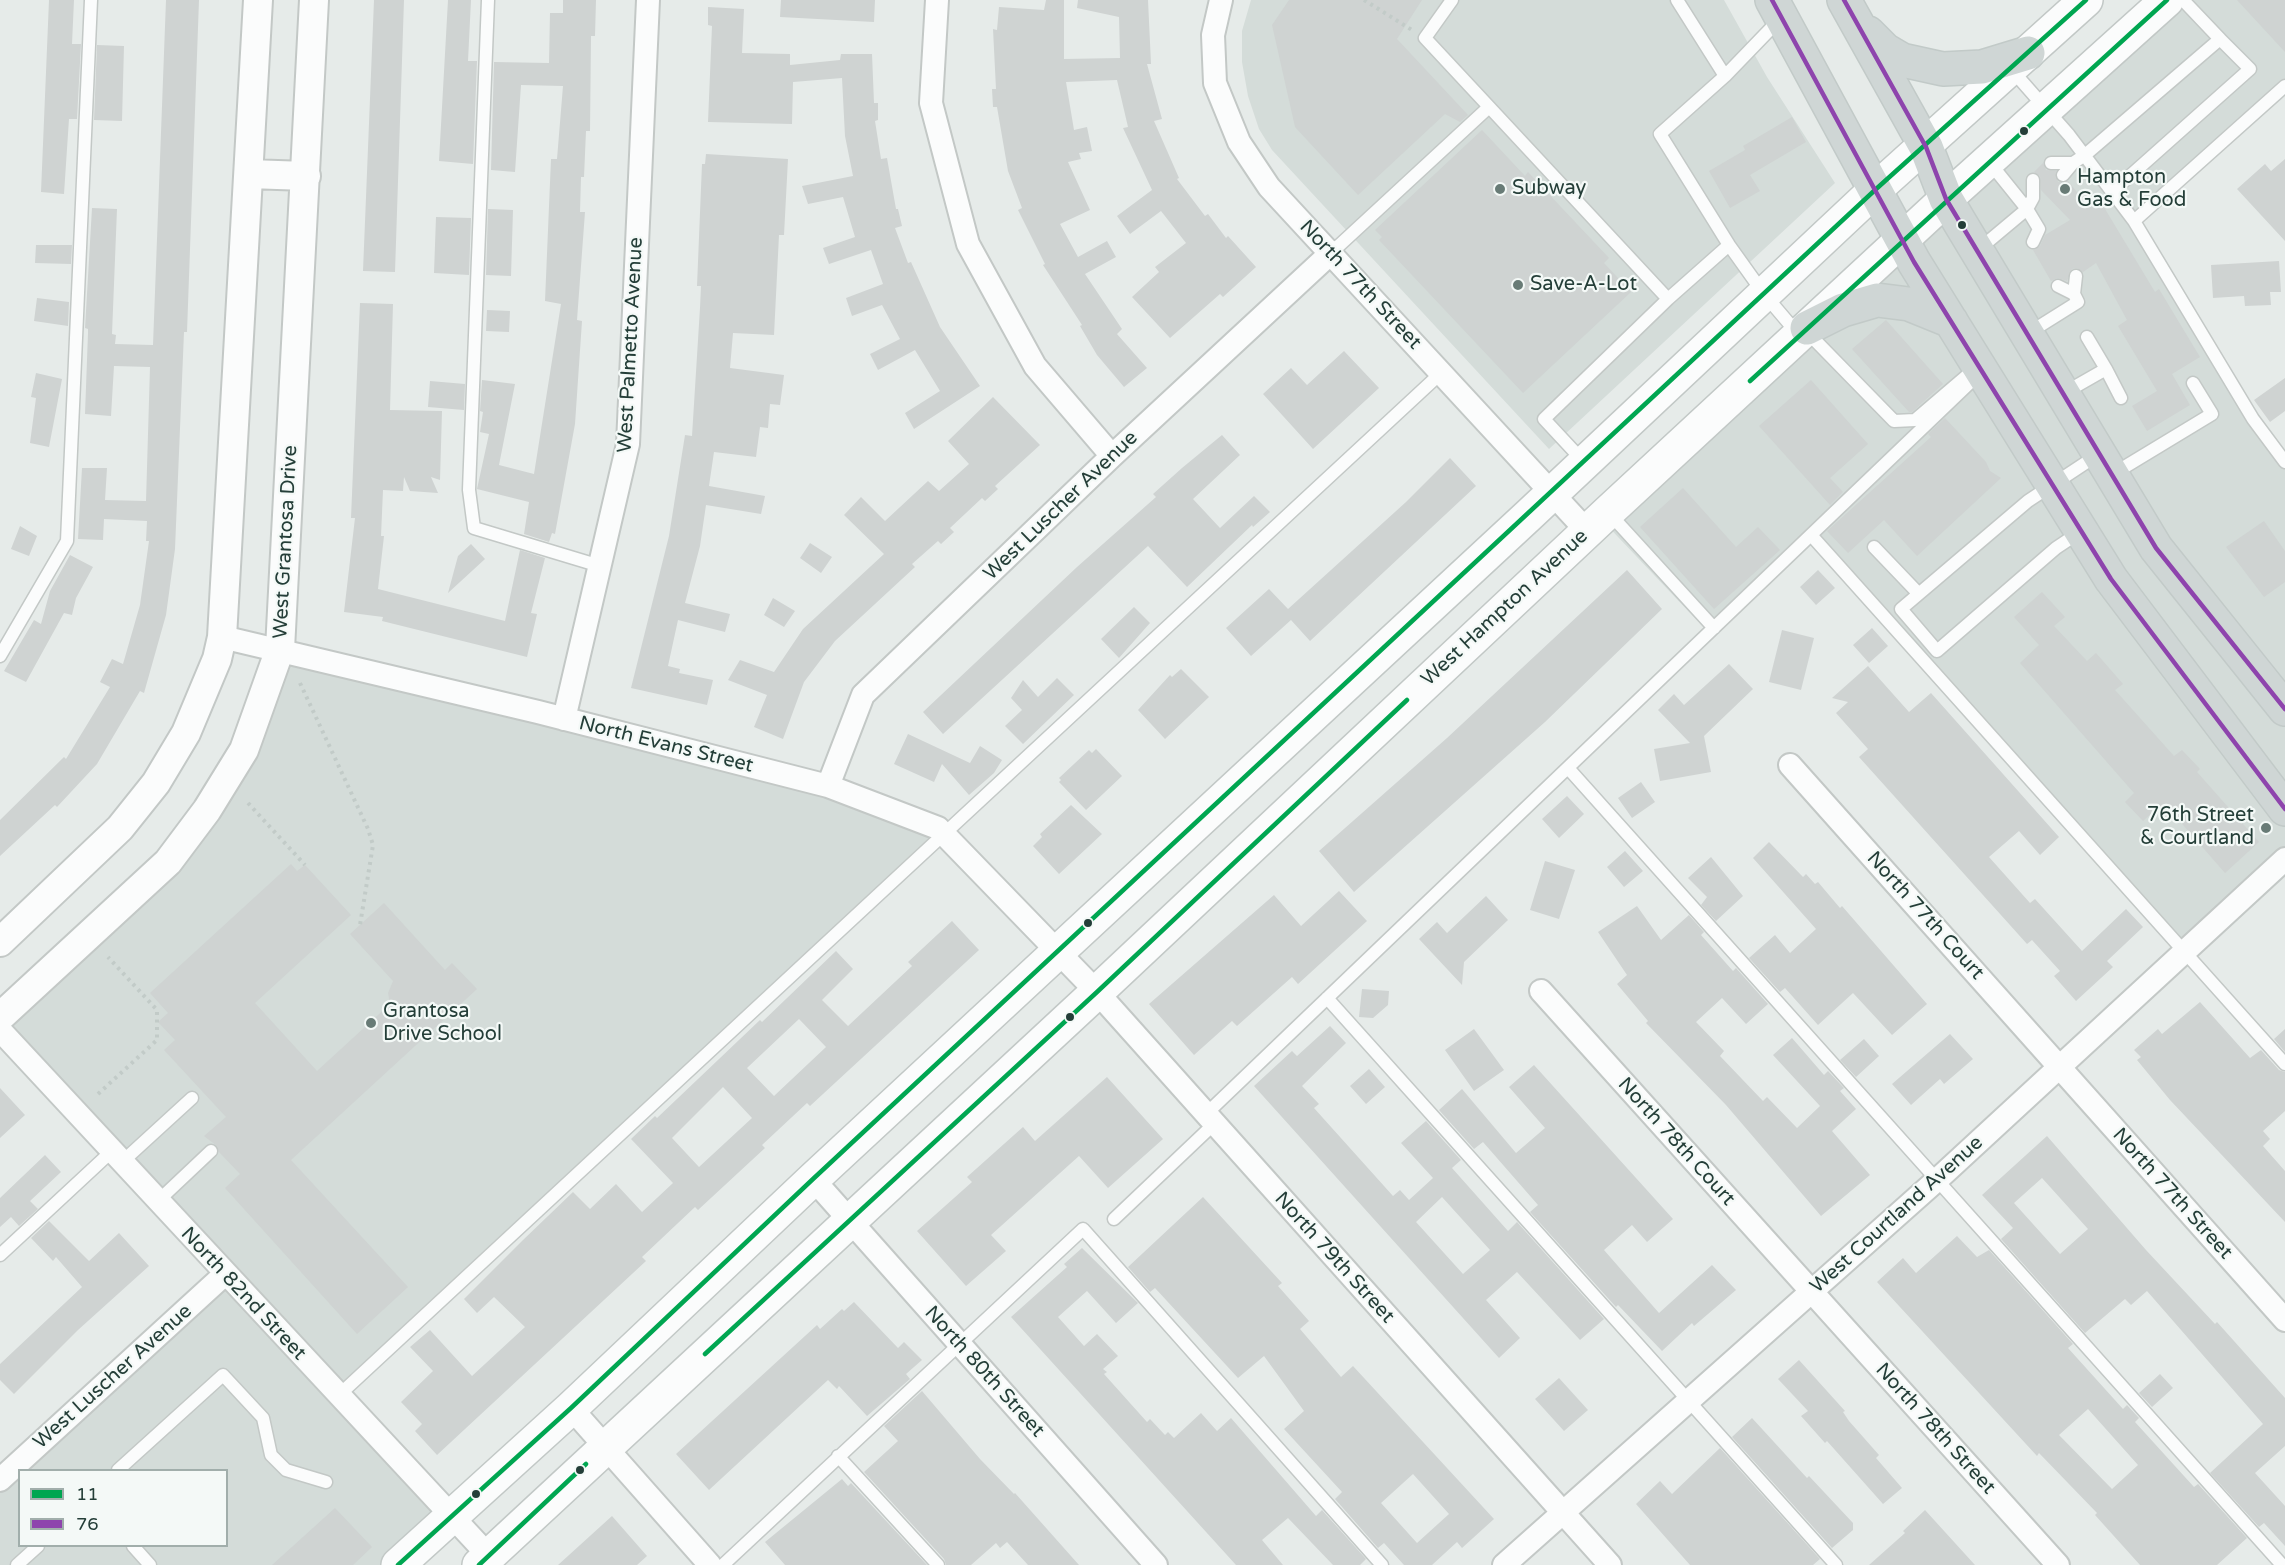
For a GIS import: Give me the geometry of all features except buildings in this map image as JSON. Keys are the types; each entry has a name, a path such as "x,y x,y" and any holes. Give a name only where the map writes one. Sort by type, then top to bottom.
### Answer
{"main road":[{"path":"398,1565 571,1408 813,1179 1552,494 1875,190 1926,147 2086,0"},
{"name":"West Hampton Avenue","path":"484,1560 1097,992 1598,521 1946,199 2167,0"},
{"path":"1849,8 1885,50 1919,65 1964,69 2019,61"},
{"path":"1849,8 1926,147 1946,199 2156,548 2285,709"},
{"path":"1777,9 1902,240 2111,579 2285,809"},
{"path":"1804,331 1843,310 1877,300 1928,309 1952,321"}],"street":[{"path":"0,942 120,828 156,783 186,733 204,695 222,637 258,0"},
{"name":"West Grantosa Drive","path":"0,1017 168,862 207,810 244,750 280,649 314,0"},
{"name":"West Palmetto Avenue","path":"564,719 628,444 648,0"},
{"path":"937,0 931,104 968,244 1035,366 1112,456"},
{"name":"North 77th Street","path":"1221,0 1213,35 1215,82 1239,142 1269,187 1332,252 1552,494 1598,521"},
{"path":"249,174 306,176"},
{"name":"West Luscher Avenue","path":"828,786 864,695 1112,456 1332,252"},
{"name":"North Evans Street","path":"222,637 280,649 828,786 938,828 1057,952"},
{"name":"North 77th Court","path":"1790,765 2060,1067"},
{"name":"West Courtland Avenue","path":"1504,1565 1938,1179 2285,859"},
{"name":"North 79th Street","path":"1057,952 1097,992 1610,1565"},
{"name":"North 78th Court","path":"1541,991 1811,1292"},
{"name":"North 82nd Street","path":"0,1030 452,1516 484,1560"},
{"name":"North 77th Street","path":"2060,1067 2285,1320"},
{"name":"North 80th Street","path":"813,1179 1156,1565"},
{"name":"West Luscher Avenue","path":"0,1480 225,1274"},
{"name":"North 78th Street","path":"1811,1292 2058,1565"},
{"path":"571,1408 710,1565"}],"lane":[{"path":"0,656 67,541 91,0"},
{"path":"488,0 469,490 474,528 600,566"},
{"path":"1452,0 1425,38 1668,299"},
{"path":"1677,0 1725,76"},
{"path":"2113,191 2250,69 2183,0"},
{"path":"1777,9 1725,76 1660,134 1729,245 1764,294 1894,421 1915,420 1980,368"},
{"path":"2063,175 2073,163 2220,39"},
{"path":"2019,61 2047,109 2113,191 2134,221 2253,418 2285,462"},
{"path":"2134,221 2285,86"},
{"path":"1332,252 1489,108"},
{"path":"1988,161 2034,200"},
{"path":"2051,163 2073,163"},
{"path":"2032,180 2034,200 2044,230 2033,242"},
{"path":"1977,251 2034,200"},
{"path":"1585,463 1544,419 1668,299 1729,245"},
{"path":"2027,334 2078,302 2074,294 2076,276"},
{"path":"2058,286 2074,294"},
{"path":"2087,338 2121,398"},
{"path":"1114,1219 1327,998 1811,535 1980,368"},
{"path":"2063,393 2106,369"},
{"path":"338,1396 1441,373"},
{"path":"2081,531 2056,548 1937,651 1901,609 2052,484 2106,464 2212,414 2193,383"},
{"path":"1598,521 1714,628"},
{"path":"1811,535 2285,1064"},
{"path":"1874,547 1918,593"},
{"path":"1568,768 2282,1565"},
{"path":"1327,998 1836,1565"},
{"path":"0,1255 117,1157 192,1098"},
{"path":"158,1201 211,1151"},
{"path":"723,1565 1083,1229 1382,1565"},
{"path":"119,1469 223,1375 263,1418 271,1455 286,1470 326,1482"},
{"path":"838,1456 938,1565"},
{"path":"17,1565 36,1547"},
{"path":"135,1547 150,1565"}],"path":[{"path":"1364,0 1425,38"},
{"path":"300,683 368,829 373,845 360,925"},
{"path":"248,803 305,865"},
{"path":"98,1094 157,1040 157,1010 108,957"}],"shaded area":[{"path":"1251,0 1724,0 1767,77 1835,183 1549,449 1272,150 1259,129 1248,96 1242,62 1242,31"},
{"path":"2194,0 2285,0 2285,83 2139,217 2251,420 2285,465 2285,847 2184,952 1811,535 1709,633 1601,519 1946,199"},
{"name":"Grantosa Drive School","path":"280,649 828,786 945,835 338,1396 452,1516 398,1565 0,1565 0,1480 225,1274 0,1017 207,810"}],"transit line":[{"name":"76","path":"1772,0 1914,262 2111,579 2285,809"},
{"name":"76","path":"1844,0 1926,147 1946,199 2156,548 2285,709"},
{"name":"11","path":"398,1565 571,1408 813,1179 1875,190 2086,0"},
{"name":"11","path":"1750,381 2167,0"},
{"name":"11","path":"705,1354 1097,992 1407,700"},
{"name":"11","path":"479,1565 586,1464"}],"place":[{"name":"Subway","path":"1500,189"},
{"name":"Hampton Gas & Food","path":"2065,189"},
{"name":"Save-A-Lot","path":"1518,285"},
{"name":"76th Street & Courtland","path":"2266,828"},
{"name":"Grantosa Drive School","path":"371,1023"}]}
